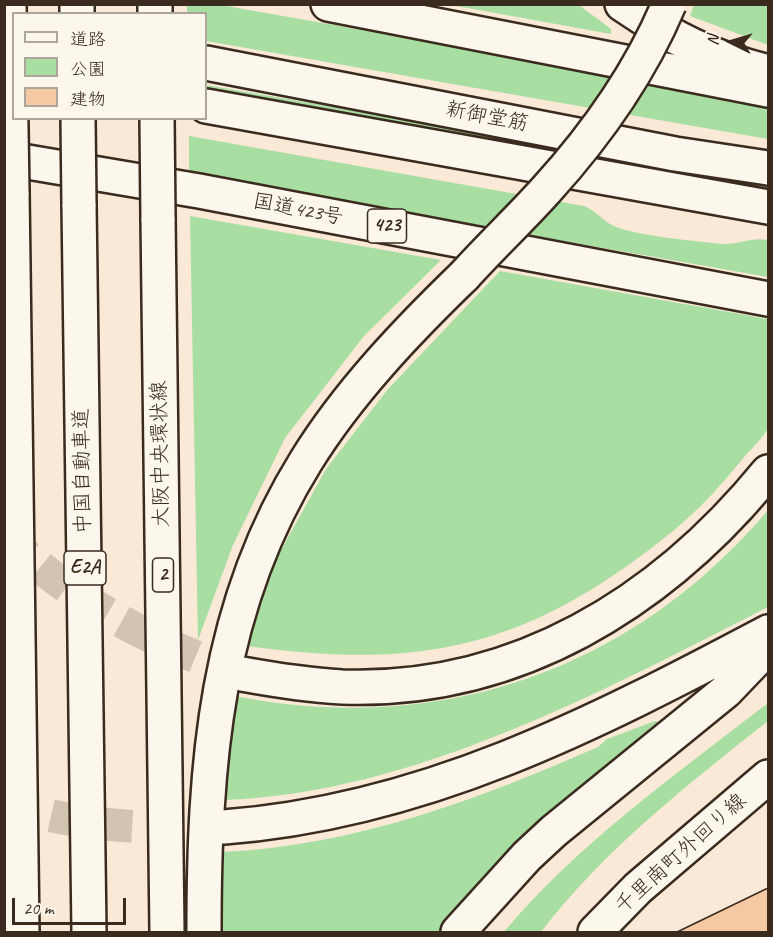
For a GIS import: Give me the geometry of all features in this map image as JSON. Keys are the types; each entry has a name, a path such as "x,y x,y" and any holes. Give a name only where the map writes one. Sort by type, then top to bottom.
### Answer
{"main road":[{"path":"9,4 22,933"},
{"path":"328,4 768,90"},
{"path":"622,4 679,41 730,62 768,72"},
{"path":"204,933 206,797 213,730 230,638 252,569 278,512 322,438 410,331 549,188 607,116 643,59 669,4"},
{"name":"新御堂筋","path":"207,63 675,154 768,168"},
{"name":"新御堂筋","path":"207,106 768,207"},
{"name":"中国自動車道","path":"78,120 89,933"},
{"name":"大阪中央環状線","path":"157,120 167,933"},
{"name":"国道423号","path":"4,158 199,191 768,298"},
{"path":"242,674 327,686 374,686 455,676 534,654 590,627 671,571 705,542 768,472"},
{"path":"224,827 265,824 355,808 435,785 582,726 698,670 768,632"},
{"path":"458,933 541,843 726,691 768,647"},
{"name":"千里南町外回り線","path":"595,933 638,888 768,777"}],"green space":[{"path":"187,5 221,5 768,102 768,139 207,41 207,12 187,12"},
{"path":"451,5 579,5 611,29 611,34"},
{"path":"694,5 768,5 768,45 690,16"},
{"path":"207,85 768,182 768,196 207,96"},
{"path":"189,136 584,206 614,226 650,235 723,244 768,240 768,277 189,175"},
{"path":"190,216 441,260 364,336 285,438 233,545 198,640"},
{"path":"500,271 768,319 770,409 766,432 711,495 673,531 621,570 572,601 523,625 474,641 423,651 369,655 311,653 247,646 270,570 326,469 388,389"},
{"path":"768,510 768,607 573,703 504,733 435,758 365,779 294,793 223,800 235,696 311,706 386,707 458,697 528,678 594,650 657,612 715,566"},
{"path":"768,703 768,721 677,794 619,846 592,873 541,932 504,932 563,869 596,840 664,783"},
{"path":"655,721 659,722 658,726 460,908 441,932 223,932 222,852 319,841 414,817 507,785 598,747 607,739"}],"building":[{"path":"768,888 768,933 675,933"}],"tunnel":[{"path":"4,534 57,580 115,618 178,649 242,674"},
{"path":"4,802 31,811 85,822 168,828 224,827"}]}
